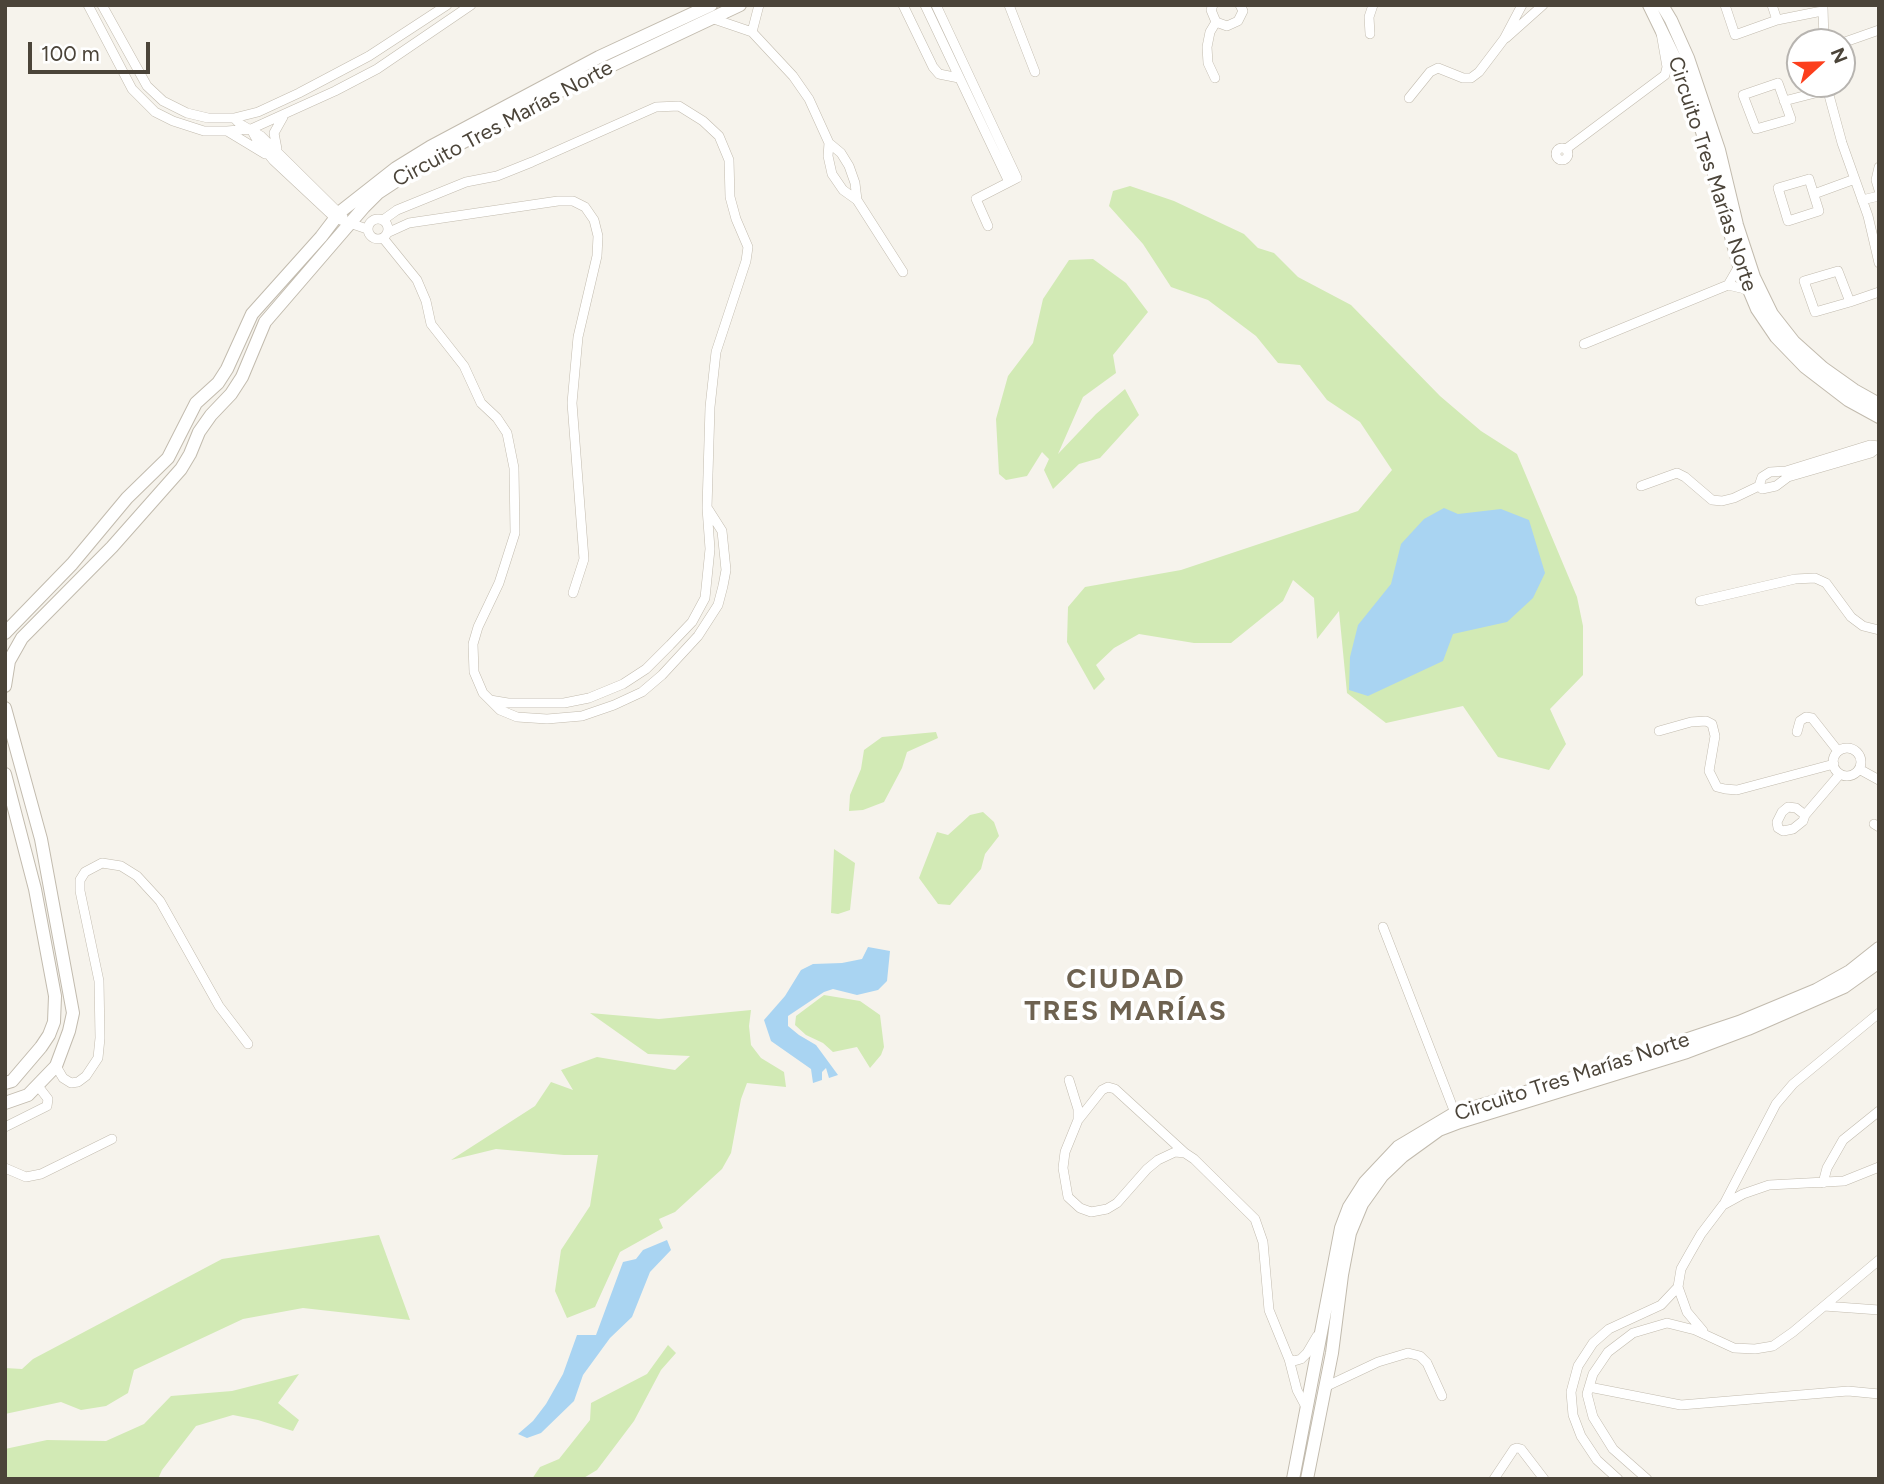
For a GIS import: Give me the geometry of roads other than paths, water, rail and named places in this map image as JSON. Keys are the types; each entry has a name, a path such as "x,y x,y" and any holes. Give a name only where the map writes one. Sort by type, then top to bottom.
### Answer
{"street":[{"path":"88,5 132,89 155,112 204,131 251,129 283,116 377,69 471,5"},
{"path":"102,5 147,86 163,101 187,113 208,118 234,118 258,112 299,93 369,56 447,5"},
{"name":"Circuito Tres Marías Norte","path":"5,633 72,564 127,498 167,458 196,403 218,383 227,369 252,314 321,237 337,215 396,168 430,147 599,57 711,12 740,5"},
{"path":"752,32 759,5"},
{"path":"903,5 939,74 965,81"},
{"path":"925,5 965,81"},
{"path":"936,5 965,81 1009,182 976,199 988,226"},
{"path":"1009,5 1035,72"},
{"path":"1213,5 1211,10 1216,22 1227,26 1238,22 1242,10 1240,5"},
{"path":"1370,34 1369,17 1373,5"},
{"path":"1409,98 1430,72 1438,68 1463,78 1471,78 1479,72 1504,39 1522,5"},
{"path":"1504,39 1543,5"},
{"name":"Circuito Tres Marías Norte","path":"1649,5 1688,58 1718,150 1737,225 1754,277 1772,314 1794,342 1879,417"},
{"name":"Circuito Tres Marías Norte","path":"1662,5 1665,24 1705,141 1739,266 1758,309 1776,337 1805,367 1851,395 1879,404"},
{"path":"1725,5 1735,35 1823,8 1824,28"},
{"path":"1772,5 1777,20"},
{"path":"711,12 752,32 775,55 809,99 829,142 841,153 849,166 855,183 856,200"},
{"name":"Circuito Tres Marías Norte","path":"5,686 9,661 22,638 112,547 181,469 198,432 242,377 265,322 378,193 413,170 711,12"},
{"path":"1215,78 1208,64 1207,47 1210,32 1216,22"},
{"path":"1566,149 1665,75 1667,67 1661,38 1665,24"},
{"path":"1856,38 1877,30"},
{"path":"1665,75 1685,79"},
{"path":"1778,83 1784,101 1791,119 1756,129 1744,95 1778,83"},
{"path":"1784,101 1793,98"},
{"path":"1830,98 1879,263"},
{"path":"367,229 376,219 383,220 397,210 466,182 497,176 656,107 680,106 703,121 719,136 729,160 730,197 748,247 746,261 716,352 709,407 709,549 705,598 692,622 646,669 623,684 589,698 565,703 508,704 490,699"},
{"path":"251,129 258,119 258,112"},
{"path":"276,157 274,133 283,116"},
{"path":"234,118 251,129 257,140 337,215 349,223 367,229 370,236 376,240 409,223 558,201 573,201 585,207 594,220 598,236 597,256 578,337 572,403 584,559 573,593"},
{"path":"227,131 276,157"},
{"path":"829,142 828,156 832,174 843,190 856,200 903,272"},
{"path":"1814,194 1856,183 1877,185 1879,167"},
{"path":"1809,179 1814,194 1819,211 1788,221 1778,188 1809,179"},
{"path":"1862,200 1879,196"},
{"path":"383,220 387,226 385,236 417,280 431,324 464,366 481,403 508,433 514,468 515,533 499,583 473,644 474,673 483,693 500,710 517,717 547,719 582,716 642,692 662,675 698,636 718,604 723,586 726,570 722,531 707,508"},
{"path":"1728,285 1739,266"},
{"path":"1850,302 1838,271 1804,281 1815,312 1850,302 1879,292"},
{"path":"1584,344 1728,285 1749,290"},
{"path":"1641,486 1677,473 1712,500 1722,501 1759,486 1762,477 1770,472 1787,474 1871,453 1879,446"},
{"path":"1759,486 1768,489 1784,482 1787,474"},
{"path":"1700,601 1795,579 1815,578 1826,583 1851,617 1863,626 1879,630"},
{"path":"5,708 41,839 73,1013 57,1063 28,1095 5,1103"},
{"path":"1797,732 1800,721 1806,717 1812,718 1838,751"},
{"path":"1659,731 1691,722 1706,721 1712,724 1715,736 1709,771 1717,787 1725,789 1737,790 1834,764"},
{"path":"1805,815 1840,774 1853,774 1859,769 1860,759 1855,751 1848,748 1838,751 1834,757 1834,764 1840,774"},
{"path":"1859,769 1879,780"},
{"path":"5,774 21,827 35,889 55,996 54,1022 41,1048 8,1082 28,1095"},
{"path":"41,1048 52,1052 63,1078 71,1083 86,1076 98,1058 99,981 80,880 85,872 102,863 121,866 137,876 160,901 219,1006 248,1044"},
{"path":"1383,927 1455,1114"},
{"name":"Circuito Tres Marías Norte","path":"1293,1479 1341,1228 1349,1207 1365,1182 1401,1151 1455,1114 1686,1047 1815,990 1850,971 1879,948"},
{"name":"Circuito Tres Marías Norte","path":"1307,1479 1350,1233 1363,1204 1401,1151 1460,1122 1802,1007 1844,987 1879,962"},
{"path":"1711,1339 1687,1312 1678,1287 1681,1269 1695,1243 1723,1205 1760,1132 1784,1094 1879,1013"},
{"path":"1069,1080 1077,1120"},
{"path":"5,1127 47,1106 48,1099 38,1086"},
{"path":"1185,1153 1175,1152 1158,1160 1117,1203 1107,1209 1091,1212 1080,1208 1068,1196 1064,1183 1065,1152 1077,1120 1102,1090 1108,1087 1115,1089 1236,1198 1255,1219 1263,1242 1269,1310 1289,1359 1297,1390 1306,1407"},
{"path":"1823,1183 1827,1168 1843,1140 1879,1111"},
{"path":"5,1168 26,1177 41,1174 112,1139"},
{"path":"1723,1205 1743,1194 1769,1185 1844,1181 1879,1167"},
{"path":"1647,1479 1613,1449 1593,1417 1587,1394 1593,1374 1608,1352 1633,1333 1667,1323 1695,1330 1734,1348 1773,1346 1879,1260"},
{"path":"1632,1466 1622,1470 1619,1479 1597,1460 1581,1436 1573,1415 1570,1392 1578,1366 1593,1343 1609,1329 1661,1304 1678,1287"},
{"path":"1824,1306 1879,1310"},
{"path":"1289,1359 1301,1359 1321,1328"},
{"path":"1325,1387 1378,1362 1408,1353 1420,1356 1427,1363 1442,1396"},
{"path":"1589,1387 1681,1405 1848,1391 1879,1394"},
{"path":"1494,1479 1517,1448 1521,1449 1544,1479"},
{"path":"1597,1460 1607,1459 1613,1449"}],"water":[{"path":"1444,508 1458,514 1501,509 1529,520 1545,573 1533,598 1507,622 1453,634 1443,661 1368,696 1349,690 1350,657 1358,625 1391,584 1401,544 1424,519"},
{"path":"868,947 890,951 887,981 878,990 857,995 833,989 788,1016 788,1026 816,1045 838,1075 829,1078 826,1068 822,1072 822,1080 813,1083 811,1069 771,1041 764,1020 785,996 801,970 813,964 862,959"},
{"path":"667,1240 671,1250 650,1272 632,1317 610,1338 583,1375 574,1401 541,1433 527,1438 518,1434 546,1404 563,1374 577,1335 596,1335 623,1262 636,1259 643,1250"}],"district":[{"name":"CIUDAD TRES MARÍAS","path":"1126,996"}]}
